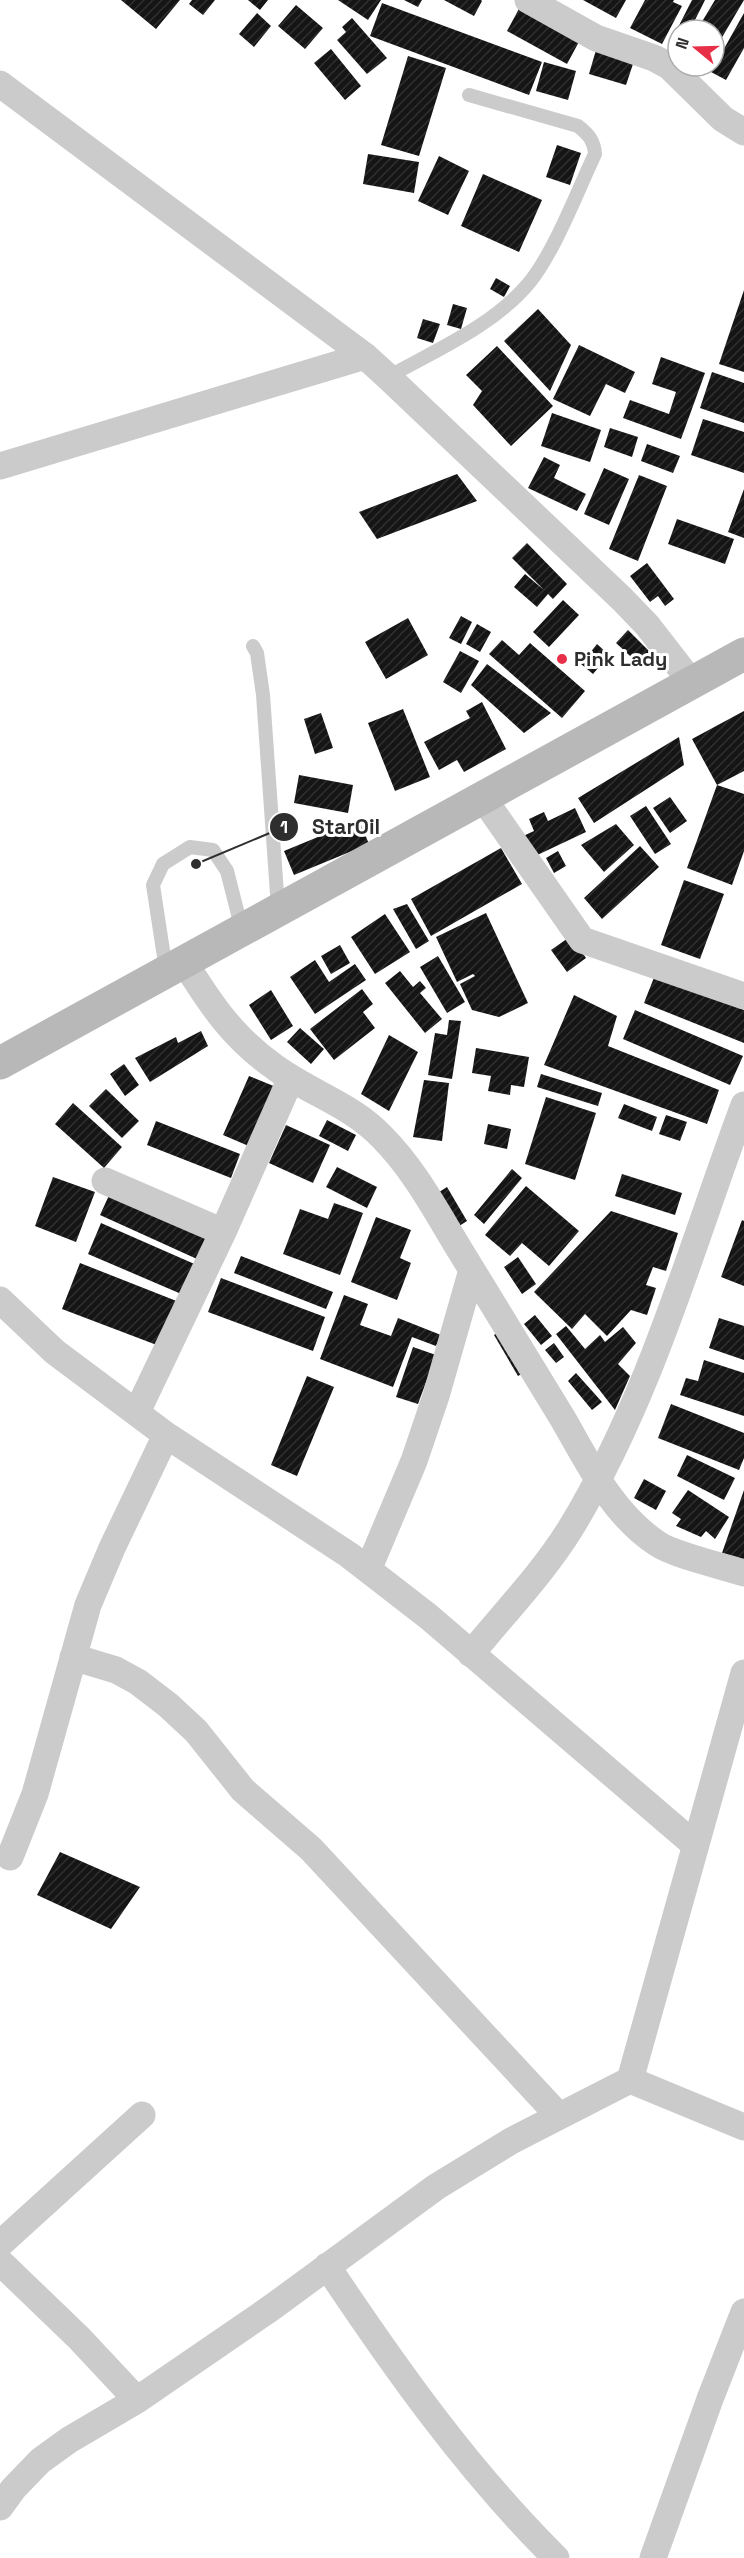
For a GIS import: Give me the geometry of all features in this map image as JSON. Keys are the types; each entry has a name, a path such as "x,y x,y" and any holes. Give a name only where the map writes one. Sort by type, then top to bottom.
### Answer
{"main road":[{"path":"0,1063 744,654"}],"street":[{"path":"528,0 596,38 654,58 669,66 723,119 744,132"},
{"path":"0,84 365,356 622,599 647,625 692,683"},
{"path":"0,466 365,356"},
{"path":"483,798 582,940 744,996"},
{"path":"176,968 241,1040 291,1078 356,1114 382,1137 416,1178 599,1480 634,1525 660,1546 744,1573"},
{"path":"136,1412 223,1232 291,1078"},
{"path":"471,1654 548,1561 571,1528 599,1480 629,1415 684,1278 744,1105"},
{"path":"105,1181 223,1232"},
{"path":"368,1570 414,1461 436,1396 472,1269"},
{"path":"0,1300 55,1352 166,1435 368,1570 429,1617 695,1845"},
{"path":"10,1857 35,1794 56,1728 88,1605 112,1548 166,1435"},
{"path":"73,1657 116,1670 138,1682 196,1731 243,1790 311,1849 559,2116"},
{"path":"0,2507 13,2489 40,2461 69,2440 137,2400 436,2187 511,2141 630,2080 744,1673"},
{"path":"630,2080 744,2127"},
{"path":"0,2244 142,2115"},
{"path":"0,2262 79,2338 137,2400"},
{"path":"327,2266 379,2344 425,2404 493,2489 555,2558"},
{"path":"653,2558 744,2312"}],"lane":[{"path":"388,377 489,319 528,284 543,263 595,154 594,143 578,126 469,95"},
{"path":"253,645 257,653 263,695 278,910"},
{"path":"176,968 153,885 162,864 190,848 213,850 227,871 242,930"}],"building":[{"path":"121,0 180,0 156,29"},
{"path":"192,0 215,0 203,15 189,4"},
{"path":"248,0 268,0 260,10"},
{"path":"338,0 381,0 368,20"},
{"path":"404,0 422,0 418,7"},
{"path":"444,0 481,0 482,1 474,16"},
{"path":"583,0 626,0 616,18"},
{"path":"645,0 674,0 673,2 682,6 676,18 666,18 666,36 662,44 630,28"},
{"path":"692,0 705,0 696,18 683,18"},
{"path":"715,0 744,0 726,31 726,18 704,18"},
{"path":"382,3 542,62 529,95 370,36"},
{"path":"296,5 323,28 305,49 278,26"},
{"path":"521,5 581,38 567,64 507,31"},
{"path":"257,13 271,26 254,47 239,34"},
{"path":"744,13 744,48 726,80 722,78 726,78 726,45"},
{"path":"352,18 387,58 367,74 337,40 346,32 342,27"},
{"path":"331,49 361,86 345,100 314,63"},
{"path":"596,50 634,61 626,85 589,74"},
{"path":"408,56 446,68 419,156 381,145"},
{"path":"544,62 576,71 568,100 536,91"},
{"path":"557,145 581,153 570,185 546,177"},
{"path":"368,154 419,162 414,193 363,184"},
{"path":"439,156 469,171 448,215 418,201"},
{"path":"483,174 542,200 519,252 461,226"},
{"path":"496,278 510,286 504,297 490,289"},
{"path":"744,290 744,372 719,364"},
{"path":"453,304 467,308 461,329 447,325"},
{"path":"538,309 571,345 550,391 504,341"},
{"path":"423,319 440,324 433,343 417,338"},
{"path":"579,345 635,372 625,393 606,384 590,416 553,399"},
{"path":"497,346 553,406 511,446 473,405 482,391 466,375"},
{"path":"661,357 705,373 681,439 623,418 630,400 669,414 676,392 652,384"},
{"path":"712,372 744,383 744,423 700,408"},
{"path":"552,413 601,430 590,462 541,446"},
{"path":"703,419 744,432 744,473 691,455"},
{"path":"610,428 638,437 632,457 604,447"},
{"path":"647,444 680,456 673,473 641,461"},
{"path":"544,457 560,465 554,478 586,494 577,511 528,488"},
{"path":"604,468 629,479 609,525 584,514"},
{"path":"457,474 477,501 377,539 359,512"},
{"path":"639,475 667,486 638,561 609,549"},
{"path":"744,489 744,538 728,532"},
{"path":"677,519 734,539 725,564 668,544"},
{"path":"527,543 567,584 553,599 548,594 537,607 514,587 525,574 544,590 512,558"},
{"path":"647,563 674,599 665,606 658,596 650,602 630,576"},
{"path":"563,600 579,615 549,647 533,632"},
{"path":"461,616 472,622 461,644 449,638"},
{"path":"408,618 428,655 386,679 365,642"},
{"path":"477,624 491,632 480,652 466,644"},
{"path":"628,630 652,654 641,666 616,643"},
{"path":"502,640 519,655 530,643 585,691 562,718 489,654"},
{"path":"597,644 609,655 593,674 581,664"},
{"path":"460,651 479,661 461,693 443,682"},
{"path":"487,664 551,713 524,733 471,685"},
{"path":"482,702 506,749 464,772 457,760 439,770 424,742 470,718 466,711"},
{"path":"403,709 430,777 395,791 368,723"},
{"path":"744,711 744,771 717,785 692,739"},
{"path":"321,713 333,748 315,754 304,719"},
{"path":"679,737 684,765 594,823 578,798"},
{"path":"299,775 353,785 348,813 294,803"},
{"path":"717,785 744,794 744,851 732,885 687,868"},
{"path":"670,797 687,821 670,833 653,808"},
{"path":"646,806 671,844 655,854 630,816"},
{"path":"575,808 586,832 531,858 521,837 534,831 529,819 544,812 548,821"},
{"path":"359,820 369,844 294,875 284,851"},
{"path":"616,824 634,845 604,872 581,845"},
{"path":"640,846 659,867 602,919 584,898"},
{"path":"501,848 522,884 431,936 411,899"},
{"path":"558,851 566,866 554,873 546,858"},
{"path":"684,880 724,894 700,959 661,945"},
{"path":"407,904 429,941 416,949 393,909"},
{"path":"486,913 528,1003 499,1017 472,1010 460,984 475,976 473,974 457,982 436,937"},
{"path":"385,914 410,952 375,974 351,937"},
{"path":"571,936 586,958 567,972 551,950"},
{"path":"340,945 350,963 331,974 321,956"},
{"path":"438,956 465,1002 447,1013 420,967"},
{"path":"315,960 329,982 355,964 366,980 315,1014 290,977"},
{"path":"400,971 413,987 420,981 426,988 420,993 442,1019 425,1033 385,983"},
{"path":"655,975 744,1010 744,1043 644,1003"},
{"path":"362,989 373,1004 363,1012 375,1028 334,1060 310,1029"},
{"path":"271,990 293,1026 271,1040 249,1005"},
{"path":"574,995 617,1016 608,1046 719,1090 707,1124 544,1065"},
{"path":"635,1010 743,1056 730,1085 623,1039"},
{"path":"449,1020 461,1021 452,1079 428,1075 435,1033 447,1035"},
{"path":"300,1028 324,1049 311,1064 287,1042"},
{"path":"201,1031 208,1046 150,1082 135,1058 176,1037 178,1043"},
{"path":"389,1035 418,1052 389,1111 361,1094"},
{"path":"476,1048 529,1057 524,1087 511,1085 510,1095 488,1091 491,1076 472,1073"},
{"path":"124,1064 139,1085 125,1096 110,1074"},
{"path":"541,1074 602,1093 598,1106 537,1087"},
{"path":"249,1076 276,1087 251,1147 223,1135"},
{"path":"424,1080 449,1083 442,1141 413,1137"},
{"path":"106,1089 139,1121 122,1138 89,1106"},
{"path":"546,1097 596,1113 575,1180 525,1164"},
{"path":"73,1103 122,1147 104,1168 55,1124"},
{"path":"624,1104 657,1117 652,1131 618,1118"},
{"path":"666,1115 687,1122 680,1141 659,1134"},
{"path":"327,1120 356,1135 348,1151 319,1136"},
{"path":"156,1121 240,1154 231,1178 147,1145"},
{"path":"488,1124 511,1129 507,1149 484,1144"},
{"path":"286,1125 330,1145 313,1183 269,1163"},
{"path":"337,1167 377,1187 367,1208 326,1187"},
{"path":"512,1169 522,1178 484,1224 474,1215"},
{"path":"622,1174 682,1193 675,1215 615,1196"},
{"path":"53,1177 95,1192 76,1242 35,1226"},
{"path":"526,1186 579,1231 549,1266 522,1243 510,1256 485,1235"},
{"path":"447,1187 467,1221 456,1228 436,1194"},
{"path":"111,1191 208,1235 197,1259 100,1215"},
{"path":"334,1203 363,1213 340,1275 283,1254 300,1209 328,1219"},
{"path":"611,1211 678,1233 666,1271 653,1267 646,1285 656,1288 647,1315 631,1310 607,1336 585,1314 572,1329 534,1292"},
{"path":"376,1217 411,1230 400,1258 411,1263 397,1300 351,1282"},
{"path":"742,1220 744,1221 744,1286 721,1277"},
{"path":"101,1223 199,1266 186,1296 88,1254"},
{"path":"241,1256 333,1292 326,1309 234,1273"},
{"path":"518,1257 536,1284 522,1294 504,1267"},
{"path":"80,1263 179,1302 162,1347 62,1309"},
{"path":"221,1278 325,1317 313,1351 208,1312"},
{"path":"344,1295 368,1304 360,1325 391,1336 398,1318 441,1335 436,1346 412,1337 393,1387 320,1359"},
{"path":"535,1315 552,1336 541,1345 524,1324"},
{"path":"719,1318 744,1326 744,1360 709,1348"},
{"path":"566,1326 585,1349 600,1335 605,1342 623,1327 636,1343 618,1364 630,1376 615,1410 556,1334"},
{"path":"503,1329 528,1370 518,1376 494,1335"},
{"path":"554,1343 564,1357 556,1363 545,1350"},
{"path":"413,1347 436,1355 418,1404 396,1397"},
{"path":"704,1360 744,1373 744,1416 680,1395 686,1378 698,1381"},
{"path":"576,1373 602,1402 592,1410 568,1381"},
{"path":"307,1376 334,1387 297,1476 271,1465"},
{"path":"671,1404 744,1433 744,1458 739,1470 658,1438"},
{"path":"687,1455 735,1478 724,1500 677,1476"},
{"path":"644,1479 666,1491 656,1510 634,1498"},
{"path":"688,1490 729,1517 715,1539 706,1531 701,1537 676,1526 681,1519 672,1513"},
{"path":"744,1490 744,1560 722,1553"},
{"path":"60,1852 140,1887 111,1929 37,1895"}],"place":[{"name":"Pink Lady","path":"562,659"},
{"name":"StarOil","path":"196,864"}]}
